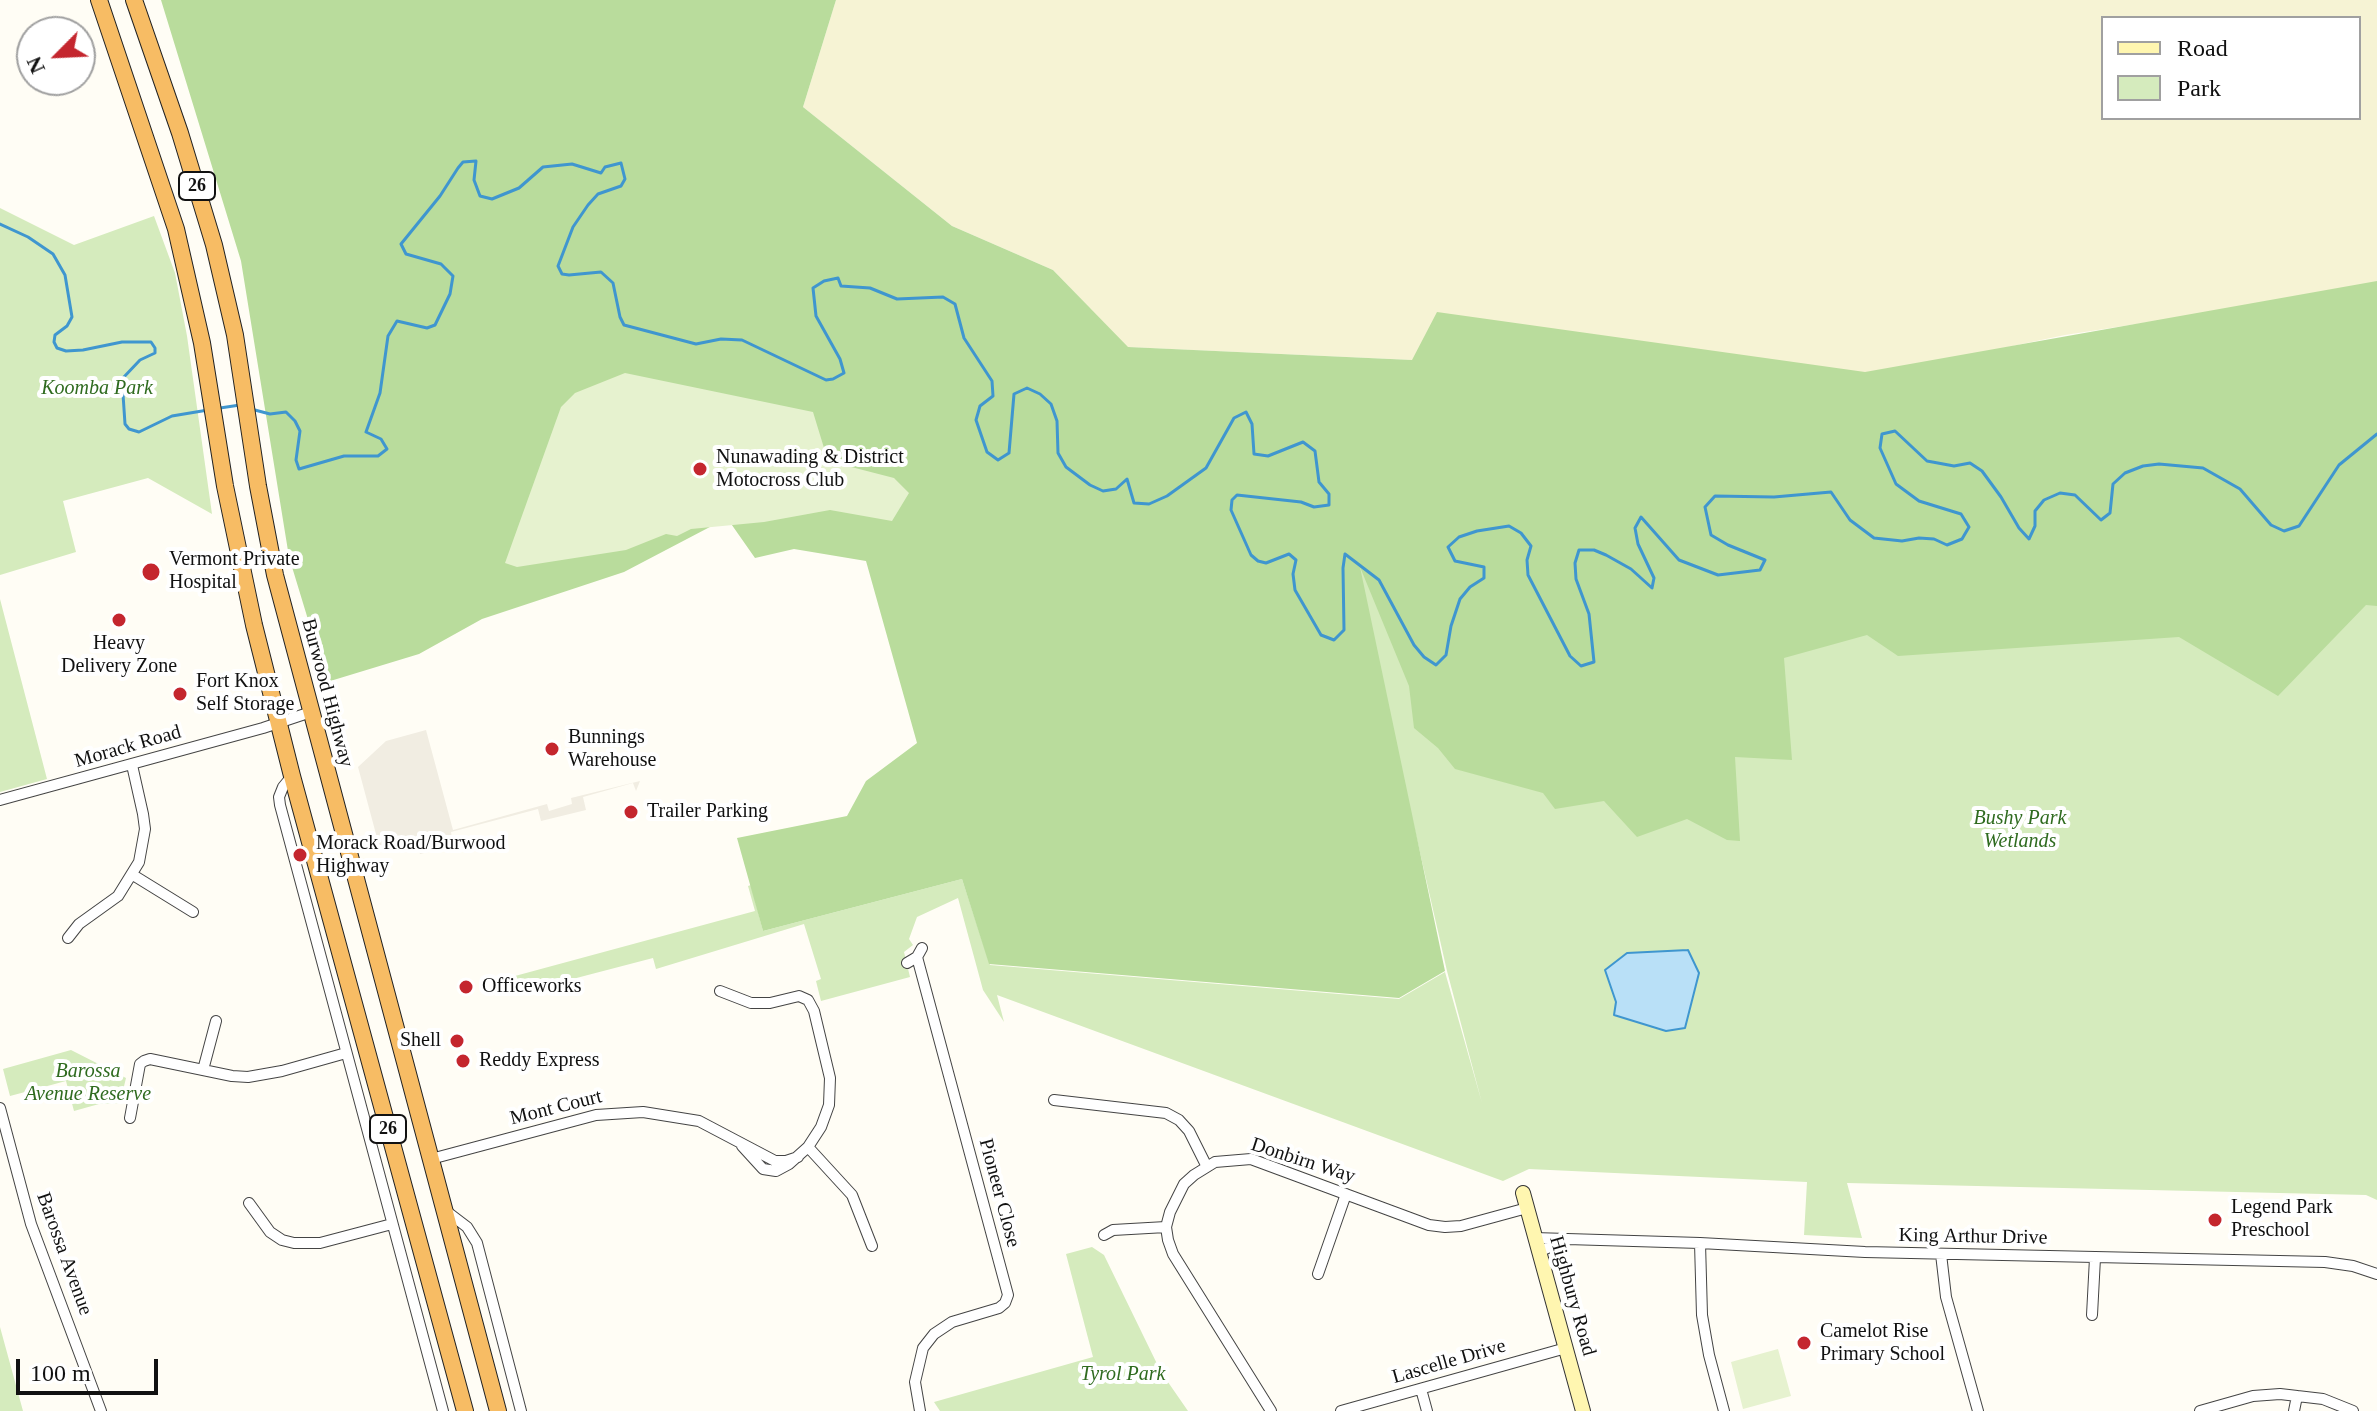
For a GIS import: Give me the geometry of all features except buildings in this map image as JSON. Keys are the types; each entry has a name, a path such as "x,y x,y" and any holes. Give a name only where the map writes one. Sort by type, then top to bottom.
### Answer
{"highway":[{"name":"26","path":"99,0 167,199 195,304 244,583 278,723 465,1411"},
{"name":"Burwood Highway","path":"134,0 205,211 232,321 275,575 498,1411"}],"main road":[{"name":"Highbury Road","path":"1523,1193 1583,1411"}],"street":[{"name":"Morack Road","path":"0,800 311,712"},
{"path":"68,938 79,924 118,896 133,875 143,849 145,829 132,765"},
{"path":"292,776 283,787 280,805 443,1411"},
{"path":"133,875 193,912"},
{"name":"Pioneer Close","path":"915,956 1008,1295 999,1308 952,1322 934,1334 923,1348 916,1390 923,1411"},
{"name":"Mont Court","path":"431,1159 596,1115 643,1112 699,1121 735,1139 763,1169 770,1171 785,1167 808,1147 821,1127 829,1105 830,1078 812,1006 799,996 760,1004 742,1001 737,991 720,991"},
{"path":"203,1070 216,1021"},
{"path":"130,1118 140,1064 150,1059 248,1077 346,1053"},
{"path":"1054,1100 1166,1113 1179,1120 1189,1131 1206,1165 1184,1184 1166,1227 1173,1254 1271,1411"},
{"name":"Barossa Avenue","path":"0,1108 31,1224 101,1411"},
{"path":"808,1147 852,1195 872,1246"},
{"name":"Donbirn Way","path":"1206,1165 1226,1159 1251,1159 1429,1225 1461,1226 1527,1208"},
{"path":"1318,1274 1346,1194"},
{"path":"249,1203 270,1232 294,1243 320,1243 392,1224"},
{"path":"444,1210 467,1227 477,1243 521,1411"},
{"path":"1104,1235 1113,1230 1166,1227"},
{"name":"King Arthur Drive","path":"1537,1245 1567,1238 1941,1254 2325,1262 2377,1274"},
{"path":"1700,1243 1702,1315 1724,1411"},
{"path":"1941,1254 1946,1297 1978,1411"},
{"path":"2092,1315 2095,1258"},
{"path":"420,1327 441,1321"},
{"name":"Lascelle Drive","path":"1341,1411 1566,1348"},
{"path":"1421,1389 1427,1411"},
{"path":"2200,1411 2253,1396 2323,1399 2353,1411"},
{"path":"2294,1411 2297,1396"}],"shaded area":[{"path":"836,0 2377,0 2377,287 2065,335 1879,374 1412,360 1127,347 1053,270 952,226 803,107"},
{"path":"426,730 453,830 547,804 549,811 572,804 571,798 640,781 636,791 633,783 583,797 586,810 541,821 538,809 451,832 452,839 447,842 449,847 420,854 416,842 380,849 358,767 386,741"}],"green space":[{"path":"161,0 836,0 803,107 952,226 1053,270 1128,347 1412,360 1437,312 1865,372 2377,281 2377,606 2366,605 2278,696 2179,637 1898,656 1867,635 1784,658 1792,760 1735,757 1740,841 1727,840 1687,819 1637,837 1604,801 1555,809 1543,793 1455,769 1438,748 1414,728 1409,686 1360,567 1445,971 1399,998 989,964 962,879 763,931 737,838 847,816 866,781 917,743 866,561 794,549 755,558 727,518 624,572 482,619 419,654 327,682 289,557 241,261"},
{"name":"Koomba Park","path":"0,208 74,245 154,216 175,273 212,514 148,478 63,501 76,552 0,575"},
{"name":"Nunawading & District Motocross Club","path":"625,373 813,412 828,461 894,478 909,493 892,521 830,510 764,522 691,529 677,536 666,534 626,550 517,567 505,563 561,407 575,393"},
{"name":"Bushy Park Wetlands","path":"2377,466 2377,1200 2366,1195 1847,1183 1862,1238 1804,1235 1807,1182 1529,1169 1503,1181 997,995 1004,1022 983,990 958,898 917,917 909,939 913,945 904,952 910,977 821,1001 816,981 821,979 804,924 656,969 653,958 519,993 515,976 755,911 748,886 751,885 763,931 962,879 990,965 1399,999 1445,972 1482,1103 1447,971 1354,563"},
{"path":"0,599 47,779 0,792"},
{"name":"Barossa Avenue Reserve","path":"71,1050 126,1078 120,1103 99,1104 74,1111 66,1081 10,1096 3,1069"},
{"name":"Tyrol Park","path":"1092,1247 1104,1255 1161,1372 1188,1411 940,1411 934,1402 1093,1357 1066,1254"},
{"path":"0,1327 23,1411 0,1411"},
{"path":"1778,1349 1791,1396 1743,1409 1731,1362"}],"water":[{"path":"1688,950 1699,973 1685,1028 1666,1031 1614,1015 1616,1002 1605,970 1627,953"}],"waterway":[{"path":"251,409 270,414 286,412 295,421 300,431 296,460 299,469 344,456 378,456 387,449 381,439 366,432 380,393 388,336 397,321 427,328 435,325 450,294 453,276 441,264 406,254 401,244 463,162 476,161 474,180 480,196 492,199 519,188 543,167 572,164 601,173 605,167 621,163 625,179 621,186 598,194 588,205 573,227 558,266 562,274 569,275 601,272 613,283 624,325 696,344 721,339 742,340 826,380 844,373 840,359 816,316 813,288 824,281 838,278 841,286 870,288 897,299 943,297 955,304 964,338 992,381 993,396 980,406 976,420 987,452 998,460 1009,453 1014,394 1027,388 1051,404 1057,421 1058,453 1066,467 1103,491 1116,489 1127,479 1134,503 1149,504 1167,496 1206,468 1234,418 1246,412 1252,424 1254,454 1268,456 1303,442 1315,451 1319,482 1329,494 1329,505 1314,507 1301,502 1237,495 1232,500 1231,510 1251,555 1266,563 1289,554 1296,560 1293,574 1295,590 1321,635 1334,640 1344,630 1345,554 1379,580 1414,645 1436,665 1446,655 1460,599 1470,587 1484,578 1484,567 1455,561 1448,547 1459,537 1477,531 1509,526 1521,533 1531,546 1527,560 1528,575 1570,656 1581,666 1594,662 1589,614 1576,579 1575,563 1579,550 1594,550 1606,555 1631,569 1652,588 1654,578 1638,544 1635,528 1641,517 1679,560 1718,575 1760,570 1765,560 1711,535 1705,507 1715,496 1774,497 1831,492 1850,520 1874,538 1902,541 1934,539 1947,545 1962,539 1969,527 1961,514 1919,501 1896,484 1880,448 1882,434 1895,431 1927,461 1954,466 1970,463 1982,471 2029,539 2035,526 2035,511 2044,500 2060,493 2075,495 2101,520 2110,513 2113,484 2125,473 2159,464 2203,468 2240,489 2271,525 2284,531 2299,526 2339,465 2377,434"},
{"path":"0,224 28,237 53,254 65,275 72,317 67,326 55,335 57,348 83,350 122,342 151,342 155,348 155,353 140,360 122,379 125,424 129,429 139,432 172,416 208,410"},
{"path":"220,408 240,405"}],"place":[{"name":"Nunawading & District Motocross Club","path":"700,469"},
{"name":"Vermont Private Hospital","path":"151,572"},
{"name":"Heavy Delivery Zone","path":"119,620"},
{"name":"Fort Knox Self Storage","path":"180,694"},
{"name":"Bunnings Warehouse","path":"552,749"},
{"name":"Trailer Parking","path":"631,812"},
{"name":"Morack Road/Burwood Highway","path":"300,855"},
{"name":"Officeworks","path":"466,987"},
{"name":"Shell","path":"457,1041"},
{"name":"Reddy Express","path":"463,1061"},
{"name":"Legend Park Preschool","path":"2215,1220"},
{"name":"Camelot Rise Primary School","path":"1804,1343"}]}
